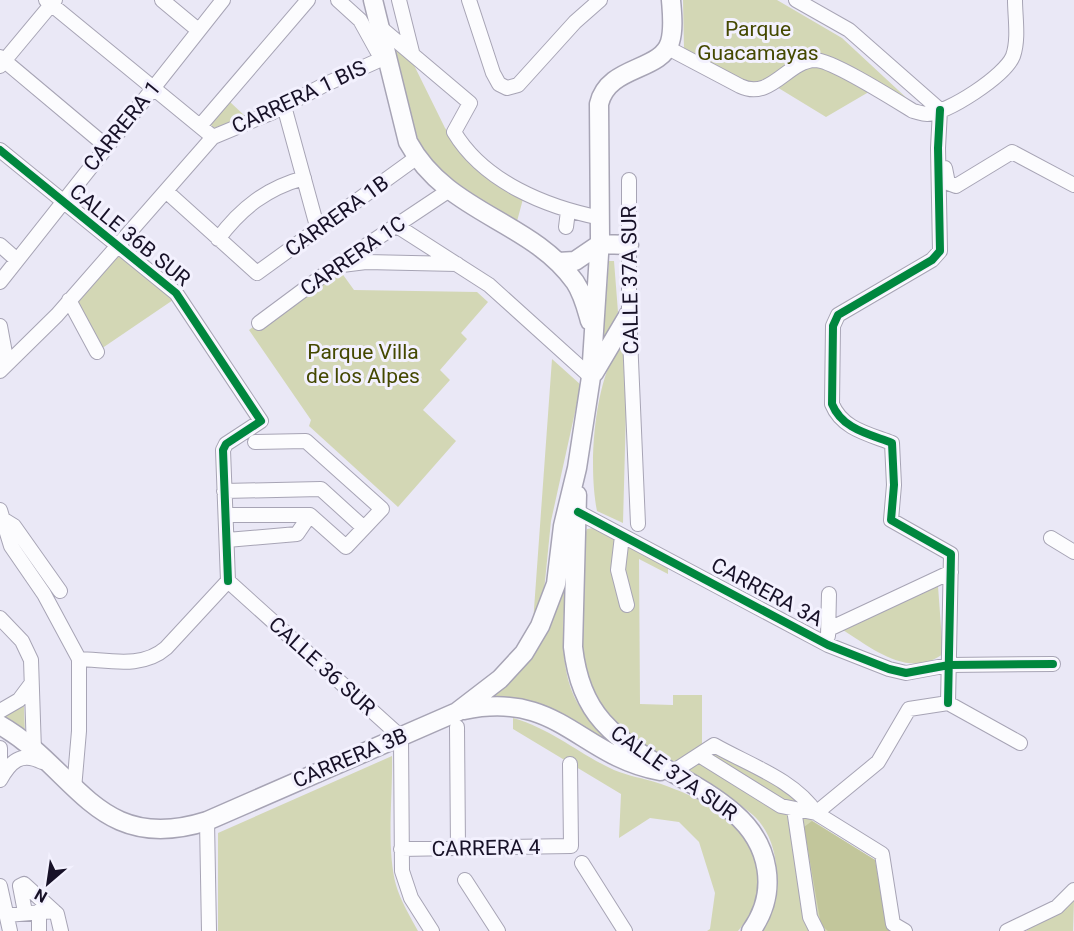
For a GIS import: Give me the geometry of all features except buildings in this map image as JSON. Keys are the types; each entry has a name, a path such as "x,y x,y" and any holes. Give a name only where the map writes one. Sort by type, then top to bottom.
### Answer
{"main road":[{"path":"373,0 380,27 383,58 408,142 416,158 448,191 540,248 558,262 581,293 594,331"},
{"path":"668,48 672,34 671,0"},
{"name":"CALLE 37A SUR","path":"668,48 660,56 612,81 602,94 600,244 591,377 577,468 578,512 573,639 579,679 592,708 603,722 626,743 736,815 747,827 763,852 768,893 764,908 751,931"},
{"path":"558,262 575,261 600,244 629,245"},
{"path":"591,377 629,314"},
{"name":"CARRERA 3B","path":"0,725 34,751 74,789 110,816 141,827 176,829 207,820 401,737 457,719 517,661 548,611 556,584 563,526 577,468"},
{"path":"457,719 489,706 526,708 549,717 631,764 671,773"}],"street":[{"path":"162,0 198,30"},
{"name":"CARRERA 1","path":"0,282 223,0"},
{"name":"CARRERA 1 BIS","path":"200,126 308,0"},
{"path":"338,0 360,20 383,58"},
{"path":"399,0 412,52"},
{"path":"469,0 497,82 507,88 518,85 575,22 600,0"},
{"path":"796,0 849,30 940,110"},
{"path":"668,48 744,88 753,90 769,86 801,64 815,60 829,63 913,111 929,114 940,110 999,75 1010,62 1015,48 1015,0"},
{"path":"4,367 120,246 213,137 51,1 1,61 106,146"},
{"path":"380,27 470,103 454,129 469,153 496,176 527,194 568,211 601,218"},
{"name":"CARRERA 1 BIS","path":"213,137 284,106 383,58"},
{"path":"284,106 318,230"},
{"path":"940,110 938,165 941,244 939,253 922,266 838,315 833,326 832,404 836,413 849,426 892,443 894,485 891,520 951,554 948,703"},
{"name":"CALLE 36B SUR","path":"0,150 61,202 120,246 181,299 261,421 224,447 225,491"},
{"path":"938,165 944,166 950,186 956,186 1012,152 1074,185"},
{"name":"CARRERA 1B","path":"218,239 257,273 416,158"},
{"path":"167,192 218,239 252,202 271,190 304,178"},
{"name":"CALLE 37A SUR","path":"629,180 629,314 638,524"},
{"name":"CARRERA 1C","path":"259,323 337,265 448,191"},
{"path":"566,227 568,211"},
{"path":"397,226 508,300 591,377"},
{"path":"0,245 17,260"},
{"path":"337,265 366,262 457,264"},
{"path":"69,300 97,352"},
{"path":"0,326 4,367"},
{"path":"226,515 310,515 346,547 382,509 306,441 255,442"},
{"path":"79,659 131,662 154,656 166,648 228,580 225,491 321,489 364,528"},
{"name":"CARRERA 3A","path":"578,512 828,645 871,663 906,673 949,665 1053,664"},
{"path":"1,514 14,526 60,591"},
{"path":"1,514 6,536 16,556 44,594 79,659 79,731 74,789"},
{"path":"227,540 297,534 310,515"},
{"path":"622,536 618,570 627,605"},
{"path":"1051,538 1074,552"},
{"path":"829,629 951,572"},
{"name":"CALLE 36 SUR","path":"228,580 401,737"},
{"path":"828,645 829,594"},
{"path":"0,618 26,649 32,669 34,751"},
{"path":"0,711 19,700 31,684"},
{"path":"816,813 878,762 909,709 948,703 1020,743"},
{"path":"457,719 458,848"},
{"path":"401,737 402,871 411,898 432,931"},
{"path":"671,773 714,745 796,791 809,802 816,813"},
{"path":"0,748 0,762"},
{"path":"699,755 782,806 816,813 882,854 899,928"},
{"path":"0,780 11,762 22,757 36,759 49,766"},
{"name":"CARRERA 4","path":"401,849 571,846 570,764"},
{"path":"794,809 810,917 818,931"},
{"path":"207,820 209,931"},
{"path":"582,863 625,931"},
{"path":"465,880 498,931"},
{"path":"39,931 20,886 24,884 59,917 61,931"},
{"path":"0,886 10,931"},
{"path":"1008,931 1057,907 1074,890"},
{"path":"7,915 54,911"}],"green space":[{"name":"Parque Guacamayas","path":"683,0 777,0 842,38 912,103 879,86 826,117 767,81 752,87 684,49"},
{"path":"390,41 410,57 445,128 477,168 523,199 516,225 443,175 422,154"},
{"path":"229,101 246,117 214,128 209,123"},
{"path":"116,253 173,300 98,351 74,301"},
{"path":"609,261 614,261 618,312 606,338 603,338"},
{"name":"Parque Villa de los Alpes","path":"336,265 354,290 477,292 488,302 461,333 467,339 440,370 450,380 423,410 456,441 398,507 309,426 311,420 249,330"},
{"path":"618,347 623,349 627,373 623,523 597,511 593,472 598,404 610,363"},
{"path":"552,359 581,385 551,521 544,591 533,623"},
{"path":"593,528 668,568 668,574 639,559 640,704 673,705 673,695 702,695 702,744 672,764 617,729 597,705 588,684 582,661 579,612 583,541 587,529"},
{"path":"568,558 563,632 566,670 571,688 578,704 589,719 629,756 570,718 545,706 521,700 486,700 501,687"},
{"path":"938,586 943,654 930,661 904,662 891,658 843,630"},
{"path":"24,705 25,735 3,716"},
{"path":"513,718 553,735 614,770 691,796 724,815 739,827 750,841 757,856 760,874 755,905 738,931 707,931 710,929 715,893 699,842 679,822 650,818 619,838 621,794 513,729"},
{"path":"716,750 785,787 807,807 782,801 705,754"},
{"path":"392,756 391,855 393,870 400,897 418,931 218,931 218,833"},
{"path":"701,761 778,812 808,818 875,860 886,925 895,931 763,931 776,887 775,855 770,840 753,815 689,770 690,766"},
{"path":"812,821 875,860 886,925 895,931 828,931 821,925 804,827"},
{"path":"1074,900 1073,931 1026,931"}],"cycle path":[{"path":"940,110 938,148 940,251 932,260 838,315 833,326 832,404 849,425 892,443 894,485 891,520 951,554 948,703"},
{"path":"0,150 176,293 261,421 226,444 223,450 228,581"},
{"path":"578,512 828,645 889,669 906,673 949,665 1053,664"}]}
